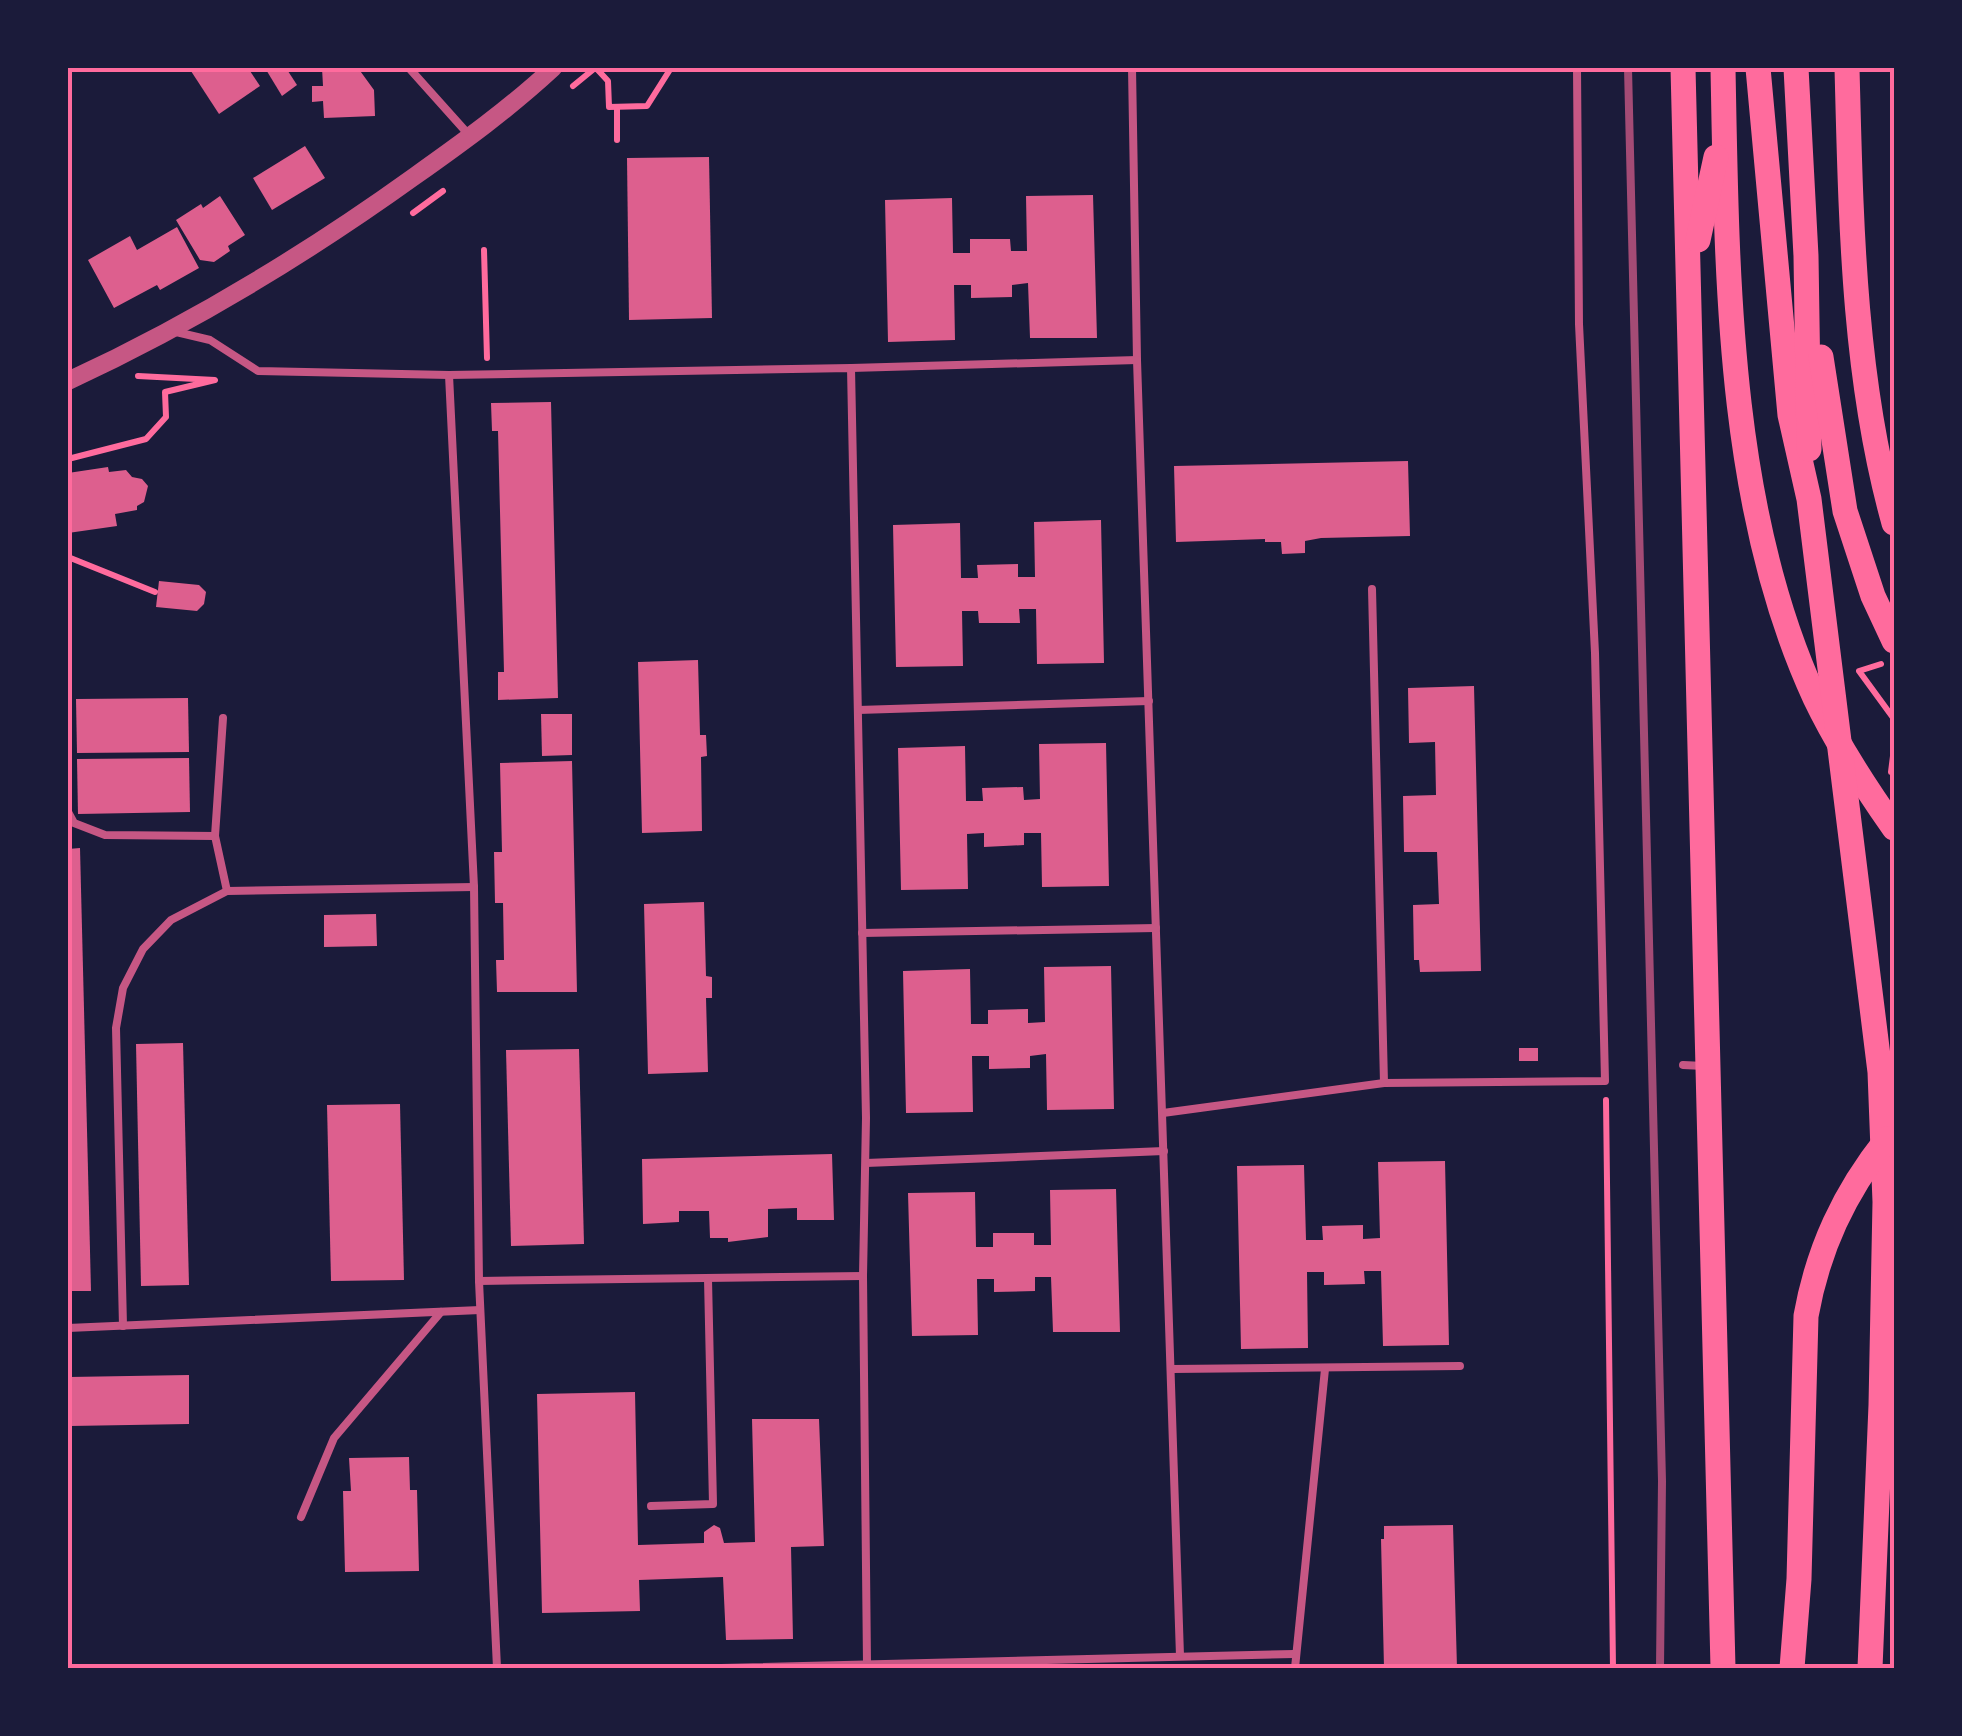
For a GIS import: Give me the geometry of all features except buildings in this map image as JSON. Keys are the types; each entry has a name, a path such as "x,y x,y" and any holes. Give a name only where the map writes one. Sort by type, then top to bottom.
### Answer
{"main road":[{"path":"1683,68 1690,279 1696,1066 1723,1668"},
{"path":"1690,279 1724,119 1710,68"},
{"path":"1723,68 1730,286 1752,494 1763,551 1789,633 1816,698 1852,765 1888,819"},
{"path":"1758,68 1790,415 1809,499 1880,1072 1884,1202 1870,1668"},
{"path":"1796,68 1806,256 1809,499"},
{"path":"1847,68 1859,322 1880,470 1894,523"},
{"path":"1806,256 1845,511 1873,596 1894,641"},
{"path":"1792,1668 1799,1579 1806,1316 1814,1274 1845,1199 1894,1130"},
{"path":"1879,1460 1894,1432"}],"street":[{"path":"68,381 172,331 298,256 470,136 553,68"}],"lane":[{"path":"409,68 470,136"},
{"path":"1132,68 1137,360 1180,1656"},
{"path":"1163,1113 1384,1083 1605,1081 1594,653 1579,324 1577,68"},
{"path":"172,331 210,340 258,371 449,375 1137,360"},
{"path":"851,368 866,1163 868,1664"},
{"path":"449,375 474,888 479,1281 497,1668"},
{"path":"1372,588 1384,1083"},
{"path":"858,710 1149,700"},
{"path":"224,718 215,836 228,891"},
{"path":"68,812 74,824 105,835 215,836"},
{"path":"122,1326 116,1028 122,988 142,949 172,920 228,891 474,888"},
{"path":"862,933 1156,928"},
{"path":"866,1163 1164,1151"},
{"path":"479,1281 864,1276"},
{"path":"651,1506 713,1504 708,1279"},
{"path":"68,1328 480,1310"},
{"path":"300,1517 334,1438 441,1312"},
{"path":"1172,1368 1460,1366"},
{"path":"1294,1668 1325,1368"},
{"path":"721,1668 1294,1654"}],"path":[{"path":"596,68 608,81 609,107 647,106 671,68"},
{"path":"617,107 617,140"},
{"path":"484,250 487,374"},
{"path":"137,376 214,380 165,392"},
{"path":"68,459 146,439 166,417 164,379"},
{"path":"68,557 155,592"},
{"path":"1859,671 1894,719"},
{"path":"1893,783 1894,748"},
{"path":"1605,1081 1614,1668"}],"railway":[{"path":"1628,68 1662,1481 1660,1668"}]}
